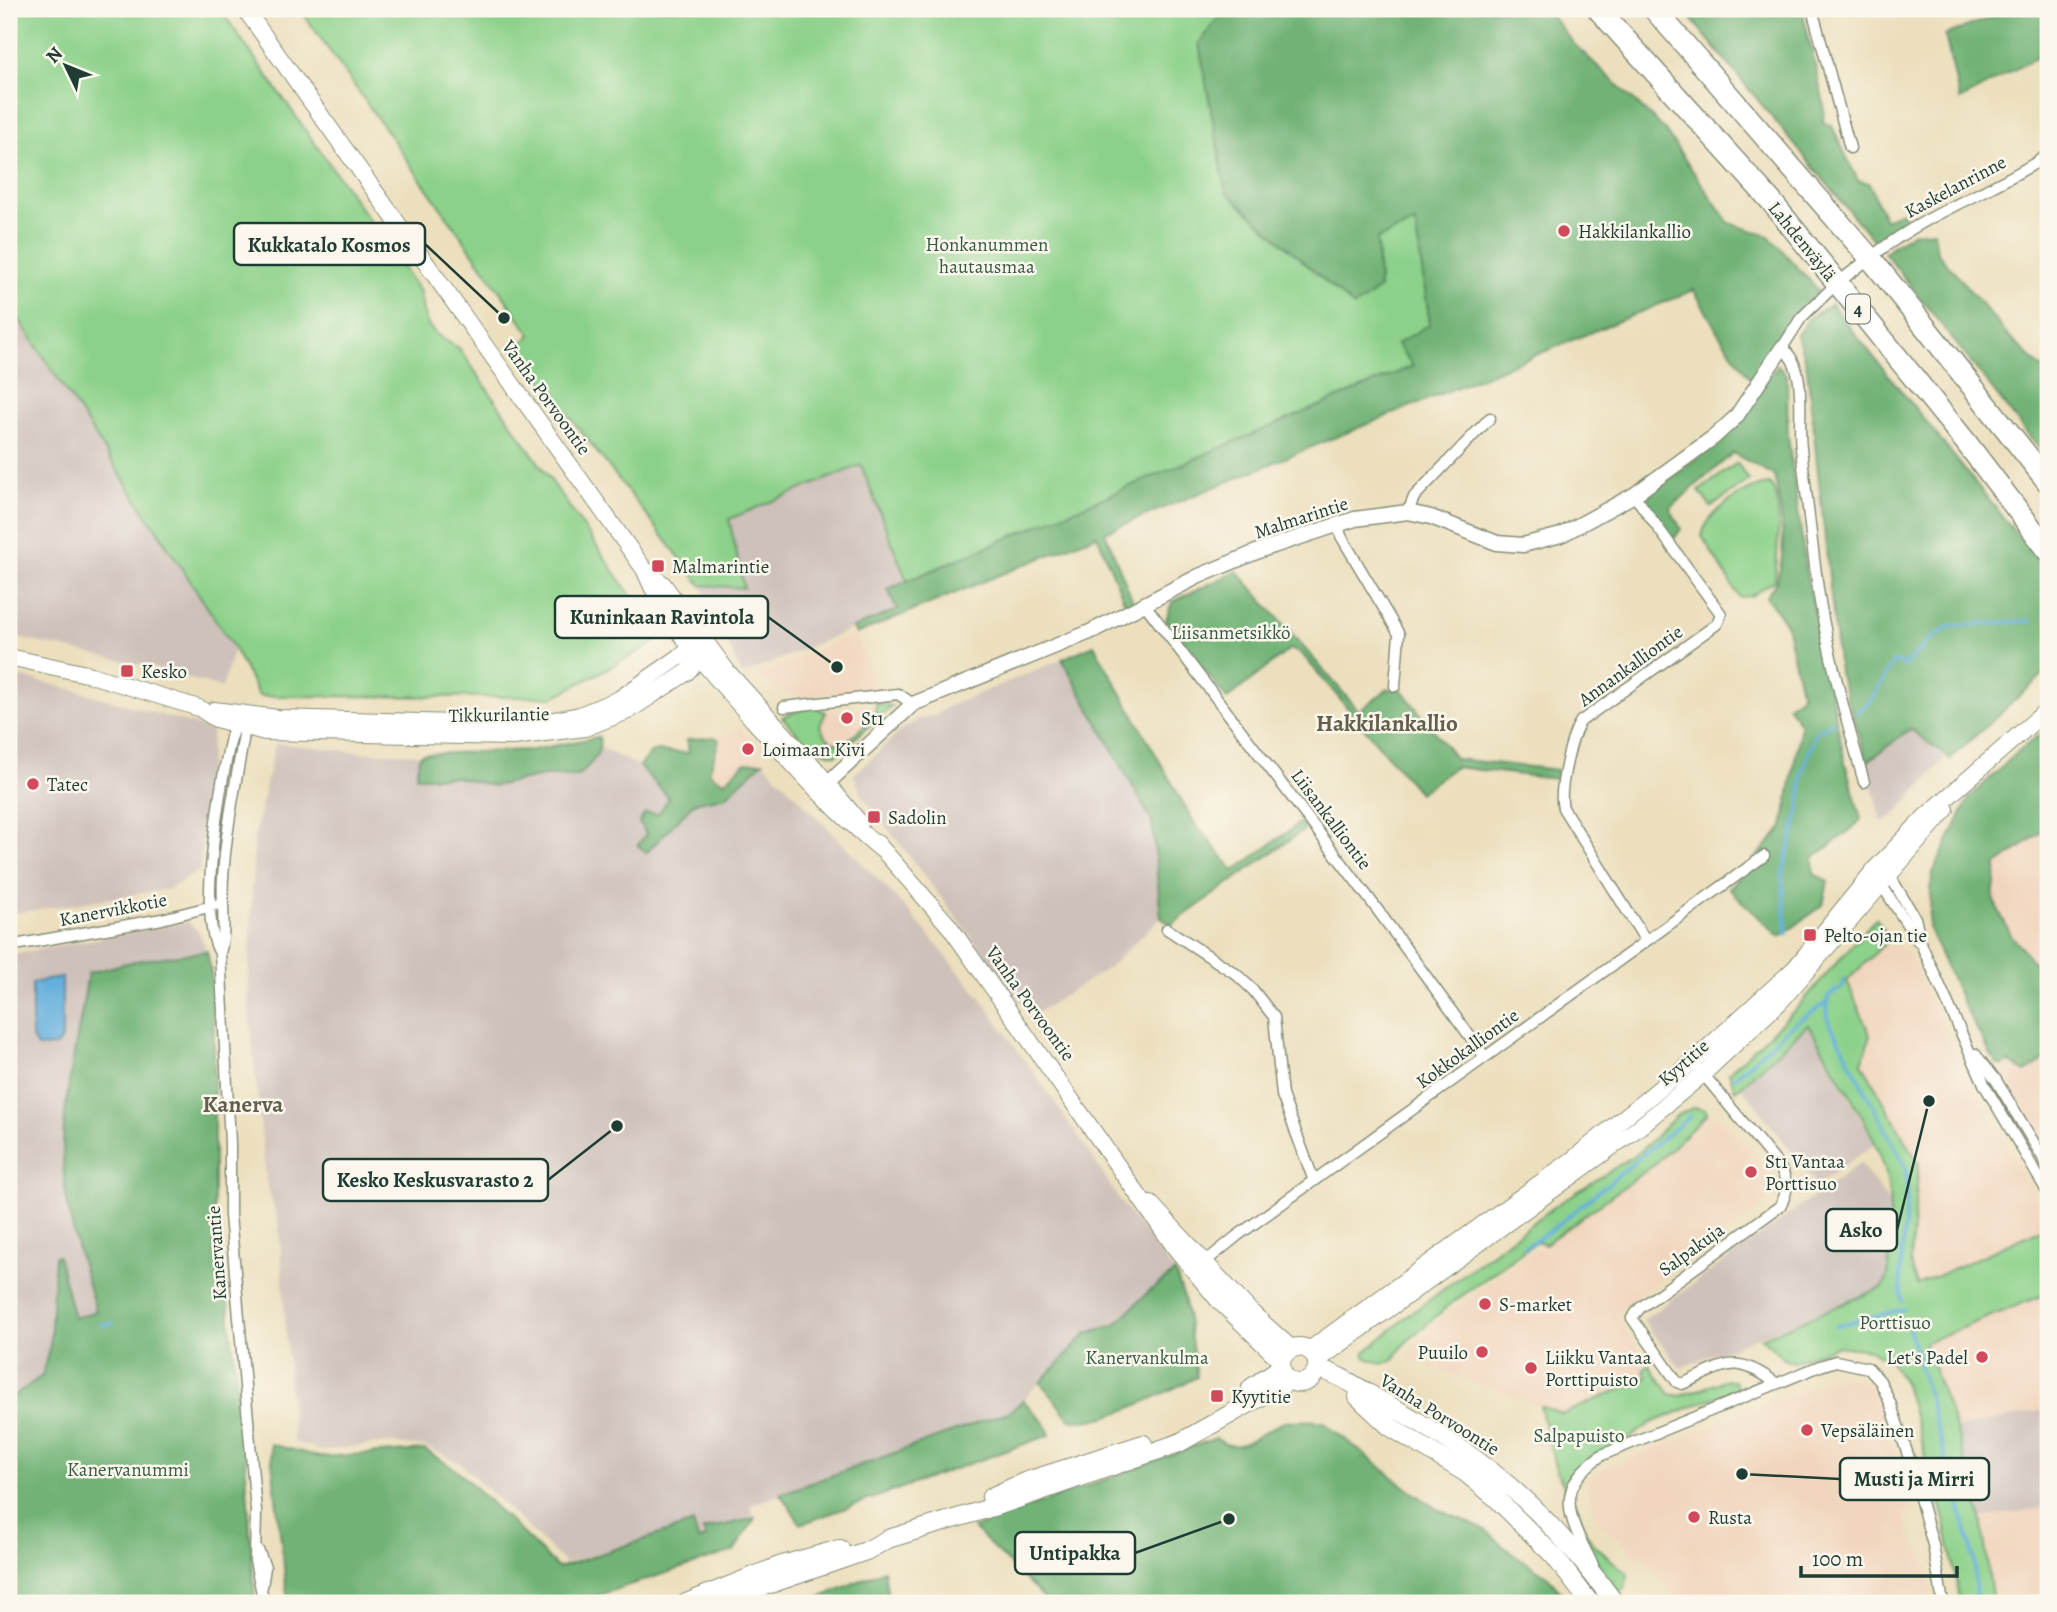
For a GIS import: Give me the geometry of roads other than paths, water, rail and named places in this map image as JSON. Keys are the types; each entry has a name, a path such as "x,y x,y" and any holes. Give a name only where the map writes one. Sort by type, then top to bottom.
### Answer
{"highway":[{"name":"Lahdenväylä","path":"1598,9 1771,201 1973,452 2048,550"},
{"name":"Lahdenväylä","path":"1654,9 1876,265 2048,482"}],"main road":[{"name":"Vanha Porvoontie","path":"245,9 644,569 663,584 700,652 768,719 822,788 882,850 950,927 1135,1187 1156,1224 1300,1364 1363,1399 1389,1426 1466,1473 1495,1497 1554,1556 1590,1603"},
{"name":"Tikkurilantie","path":"9,657 91,675 202,710 216,719 240,722 537,724 580,715 619,699 700,652"},
{"name":"Kyytitie","path":"715,1603 866,1551 888,1539 964,1513 1003,1504 1180,1443 1300,1364 1638,1128 1882,877 1925,817 2048,709"},
{"name":"Vanha Porvoontie","path":"1300,1364 1333,1373 1420,1422 1490,1468 1536,1507 1610,1596"},
{"name":"Kyytitie","path":"686,1603 792,1562 865,1542 888,1539"}],"street":[{"path":"1812,9 1850,148"},
{"name":"Kaskelanrinne","path":"1879,251 1934,215 2002,182 2048,155"},
{"path":"1844,278 1862,264"},
{"path":"1829,291 1801,318 1782,348 1792,355 1797,367 1800,442 1819,598 1843,709 1864,782"},
{"name":"Malmarintie","path":"822,788 913,704 1074,639 1236,560 1338,524 1378,514 1408,512 1431,517 1485,540 1523,545 1561,535 1634,495 1696,451 1735,417 1782,348"},
{"path":"1408,512 1414,497 1490,418"},
{"name":"Annankalliontie","path":"1634,495 1720,610 1717,624 1581,722 1574,735 1561,800 1563,808 1646,941"},
{"path":"1338,524 1341,536 1399,634 1395,686"},
{"name":"Liisankalliontie","path":"1146,606 1335,853 1485,1057"},
{"path":"784,706 898,694 913,704"},
{"name":"Kanervantie","path":"240,722 228,827 222,903 223,942 220,953 231,1226 257,1550 265,1567 261,1587 264,1603"},
{"name":"Kanervantie","path":"220,953 212,941 210,906 220,793 240,722"},
{"name":"Kokkokalliontie","path":"1199,1267 1764,856"},
{"path":"1882,877 1915,918 1922,946 1997,1107 2048,1193"},
{"name":"Kanervikkotie","path":"9,946 162,919 222,903"},
{"path":"1167,929 1236,974 1254,990 1274,1017 1282,1095 1314,1181"},
{"path":"1969,1048 1996,1080 2048,1166"},
{"name":"Salpakuja","path":"1698,1068 1779,1166 1787,1184 1786,1195 1780,1206 1640,1308 1632,1318 1676,1382 1682,1384 1729,1364 1742,1363 1754,1367 1776,1383"},
{"path":"1610,1596 1568,1510 1570,1493 1582,1471 1602,1455 1836,1361 1854,1363 1874,1373 1891,1405 1933,1545 1943,1603"}],"water":[{"path":"62,977 62,1038 56,1046 37,1047 32,1038 32,983"}],"waterway":[{"path":"1857,713 1872,699 1893,662 1905,665 1927,642 1950,626 2031,621"},
{"path":"1787,934 1782,876 1800,806 1802,773 1816,732 1833,722"},
{"path":"1844,979 1843,987 1828,996 1827,1018 1905,1166 1907,1200 1900,1284 1902,1301"},
{"path":"1735,1077 1791,1026 1826,1003"},
{"path":"1524,1248 1554,1228 1690,1116"},
{"path":"1836,1326 1904,1309"},
{"path":"101,1325 113,1323"},
{"path":"1909,1328 1974,1558 1976,1603"}],"place":[{"name":"Hakkilankallio","path":"1564,231"},
{"name":"Kukkatalo Kosmos","path":"504,318"},
{"name":"Malmarintie","path":"658,566"},
{"name":"Kuninkaan Ravintola","path":"837,667"},
{"name":"Kesko","path":"127,671"},
{"name":"St1","path":"847,718"},
{"name":"Loimaan Kivi","path":"748,749"},
{"name":"Tatec","path":"33,784"},
{"name":"Sadolin","path":"874,817"},
{"name":"Pelto-ojan tie","path":"1810,935"},
{"name":"Asko","path":"1929,1101"},
{"name":"Kesko Keskusvarasto 2","path":"617,1126"},
{"name":"St1 Vantaa Porttisuo","path":"1751,1172"},
{"name":"S-market","path":"1485,1304"},
{"name":"Puuilo","path":"1482,1352"},
{"name":"Let's Padel","path":"1982,1357"},
{"name":"Liikku Vantaa Porttipuisto","path":"1531,1368"},
{"name":"Kyytitie","path":"1217,1396"},
{"name":"Vepsäläinen","path":"1807,1430"},
{"name":"Musti ja Mirri","path":"1742,1474"},
{"name":"Rusta","path":"1694,1517"},
{"name":"Untipakka","path":"1229,1519"}],"district":[{"name":"Hakkilankallio","path":"1387,723"},
{"name":"Kanerva","path":"243,1104"}],"park label":[{"name":"Honkanummen hautausmaa","path":"987,255"},
{"name":"Liisanmetsikkö","path":"1231,632"},
{"name":"Porttisuo","path":"1895,1322"},
{"name":"Kanervankulma","path":"1147,1357"},
{"name":"Salpapuisto","path":"1579,1435"},
{"name":"Kanervanummi","path":"128,1469"}]}
